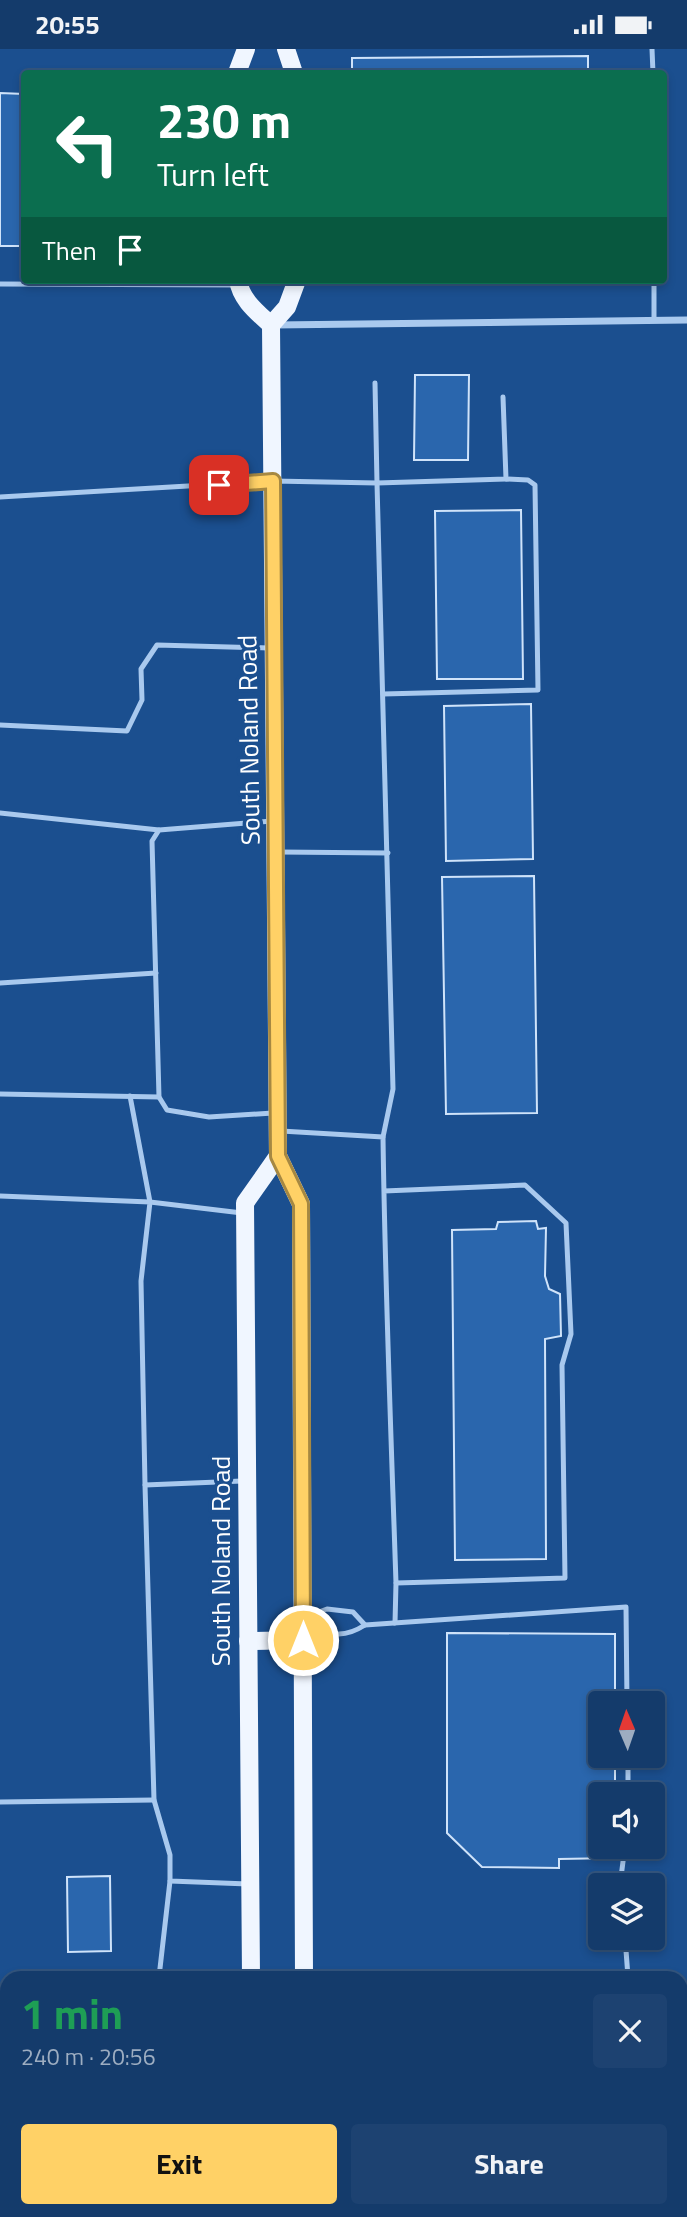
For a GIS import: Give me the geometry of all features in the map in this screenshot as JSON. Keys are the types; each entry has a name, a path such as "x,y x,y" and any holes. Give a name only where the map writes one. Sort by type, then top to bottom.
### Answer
{"main road":[{"path":"238,70 246,49"},
{"path":"286,49 293,70"},
{"path":"239,284 251,307 271,325 287,307 296,284"},
{"name":"South Noland Road","path":"271,325 278,1156 301,1204 304,1971"},
{"name":"South Noland Road","path":"251,1971 245,1203 278,1156"},
{"path":"248,1641 303,1640"}],"street":[{"path":"271,325 687,320"}],"lane":[{"path":"652,49 653,70"},
{"path":"0,284 21,284"},
{"path":"654,284 654,320"},
{"path":"375,383 393,1089 383,1137 395,1623"},
{"path":"503,397 506,479"},
{"path":"0,497 273,481 377,483 528,480 535,485 538,690 383,694"},
{"path":"0,725 127,731 142,700 141,669 157,645 274,648"},
{"path":"0,813 159,829 275,821"},
{"path":"159,829 152,841 159,1097 167,1110 383,1137"},
{"path":"276,852 388,853"},
{"path":"0,983 156,974"},
{"path":"0,1094 159,1097"},
{"path":"130,1096 150,1202 141,1281 154,1800 170,1855 170,1881 160,1971"},
{"path":"384,1191 525,1185 566,1223 571,1334 562,1365 565,1578 396,1583"},
{"path":"0,1196 150,1202 245,1213"},
{"path":"145,1485 247,1481"},
{"path":"303,1618 323,1632 351,1634 365,1625 626,1607 627,1691"},
{"path":"303,1618 327,1609 353,1612 365,1625"},
{"path":"0,1802 154,1800"},
{"path":"170,1881 250,1885"},
{"path":"626,1950 628,1971"}],"building":[{"path":"588,56 588,70 352,70 352,58"},
{"path":"0,93 21,94 21,246 0,246"},
{"path":"415,375 469,375 468,460 414,460"},
{"path":"521,510 523,679 437,679 435,511"},
{"path":"531,704 533,859 446,861 444,706"},
{"path":"534,876 537,1113 446,1114 442,877"},
{"path":"536,1221 538,1229 546,1228 545,1276 549,1289 560,1294 561,1336 545,1339 546,1559 455,1560 452,1230 496,1229 498,1222"},
{"path":"447,1633 615,1634 615,1691 588,1691 588,1768 615,1768 615,1782 588,1782 588,1858 559,1859 559,1868 482,1867 447,1833"},
{"path":"110,1876 111,1951 68,1952 67,1877"}],"route":[{"path":"219,485 273,481 278,1156 301,1204 303,1640"}]}
